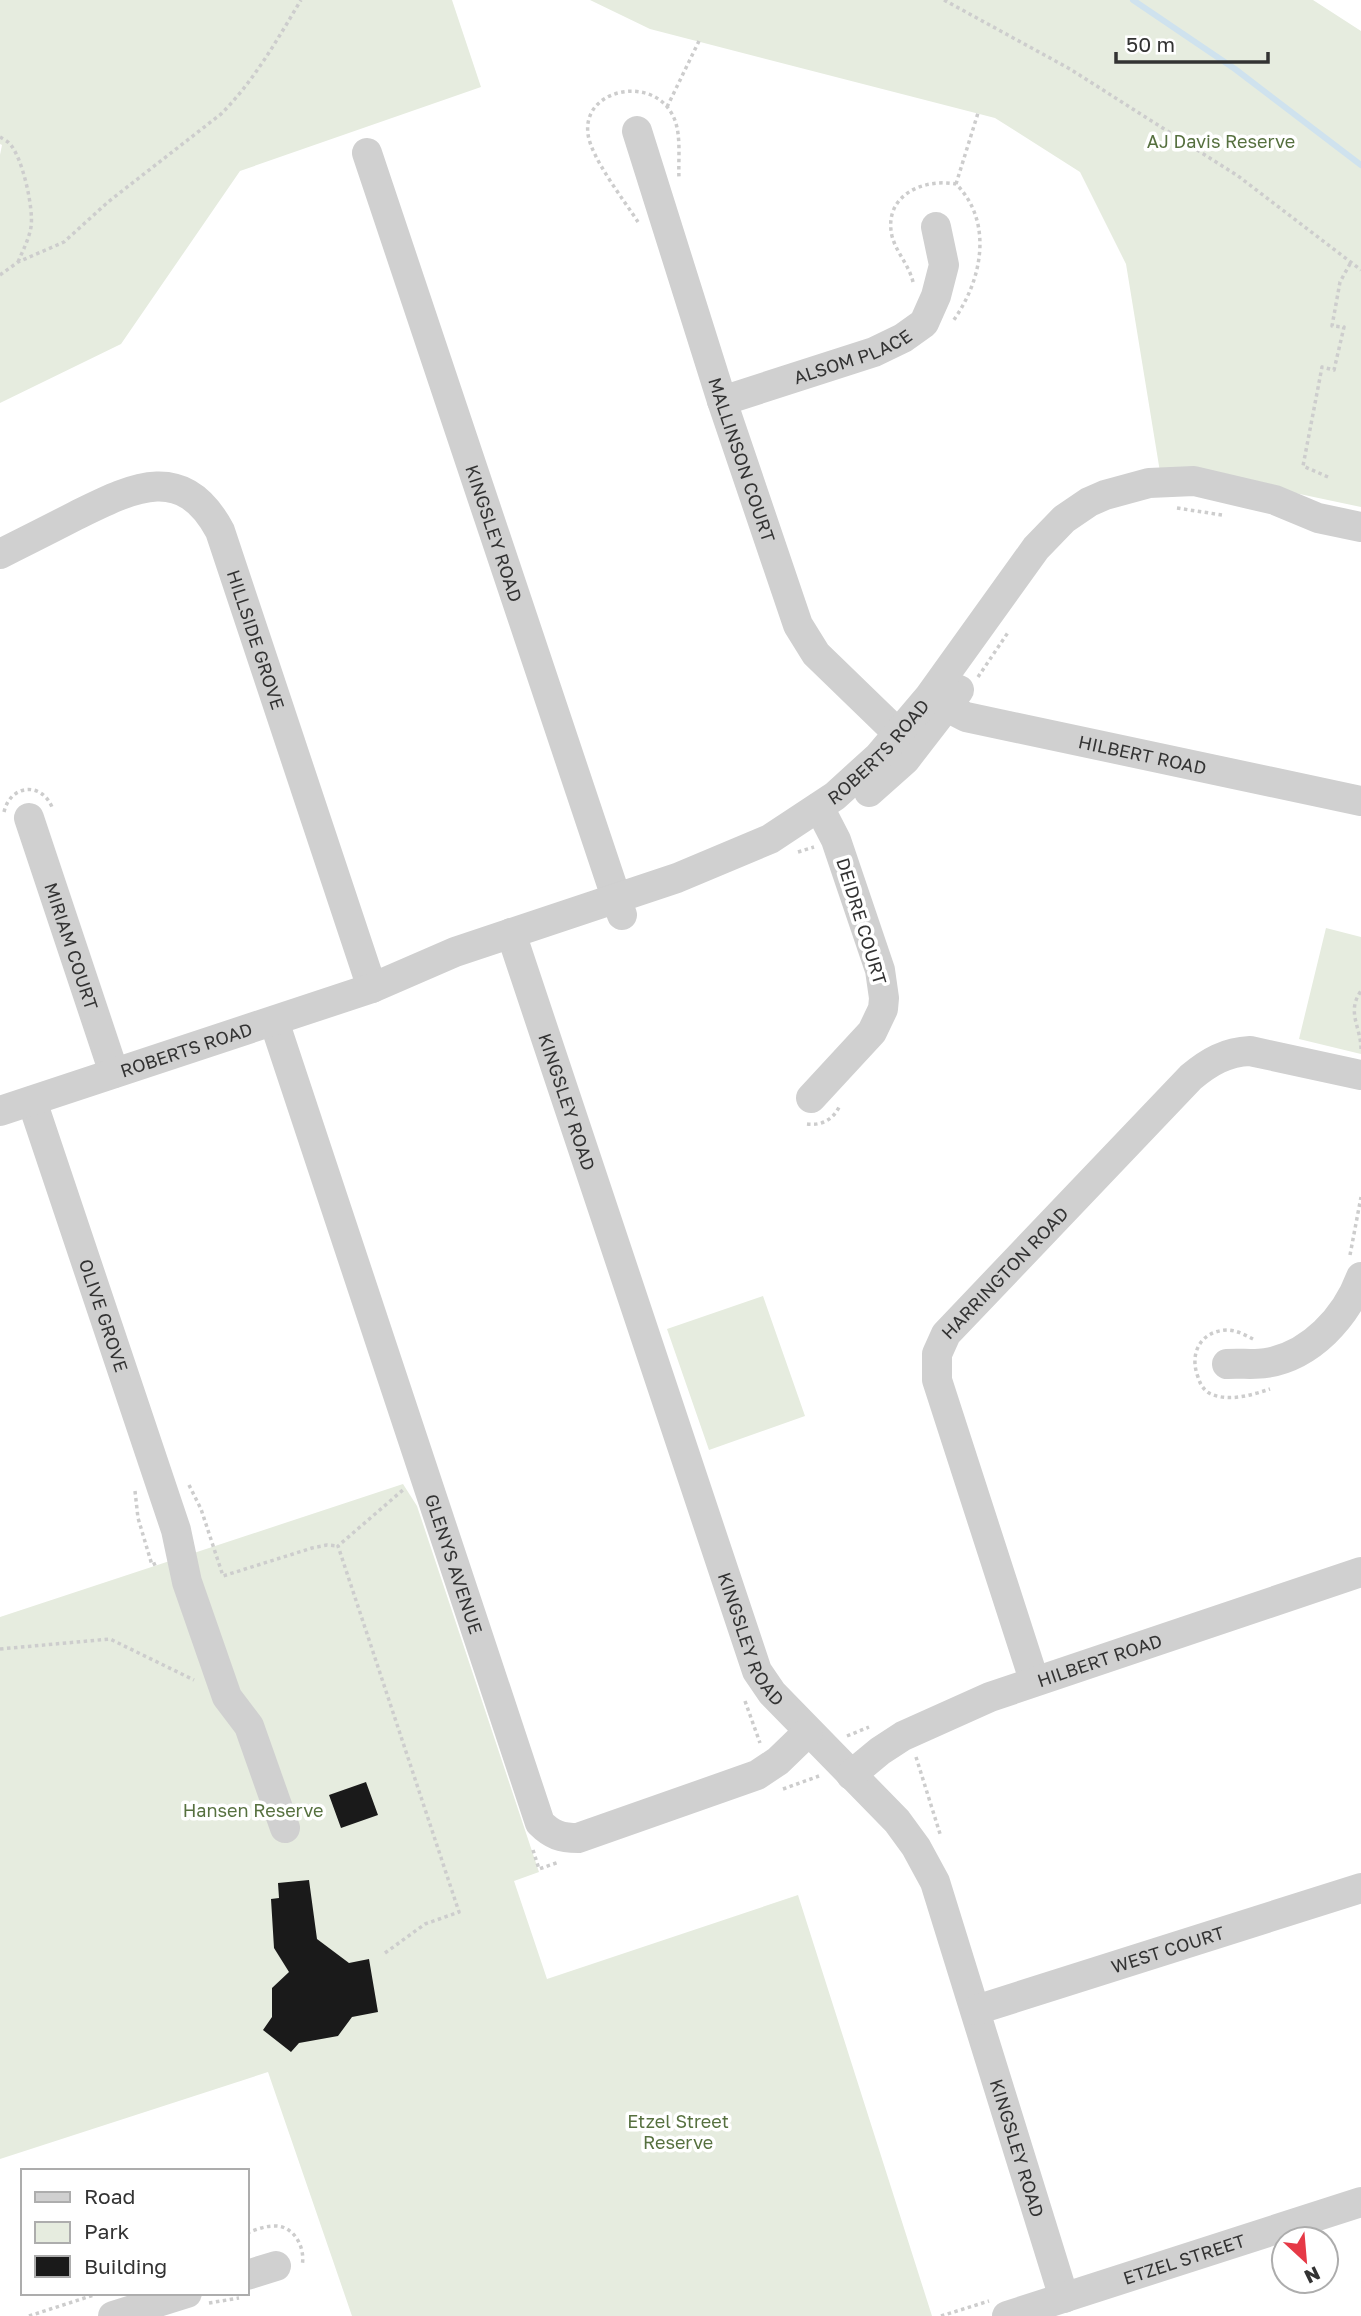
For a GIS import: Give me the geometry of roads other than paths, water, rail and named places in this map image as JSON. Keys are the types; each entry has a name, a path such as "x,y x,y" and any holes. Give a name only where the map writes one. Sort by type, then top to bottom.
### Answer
{"street":[{"name":"MALLINSON COURT","path":"637,131 722,401 798,625 816,654 906,741"},
{"name":"KINGSLEY ROAD","path":"368,153 619,906"},
{"name":"ALSOM PLACE","path":"722,401 874,352 903,338 924,323 936,296 944,265 936,227"},
{"name":"ROBERTS ROAD","path":"0,1111 372,988 455,952 514,941 619,906 770,839 823,827 866,770 906,741 937,703 1035,548 1064,519 1097,499 1149,483 1194,481 1275,500 1318,518 1361,527"},
{"name":"HILLSIDE GROVE","path":"0,554 112,498 152,485 177,489 208,511 225,545 372,988"},
{"name":"HILBERT ROAD","path":"937,703 981,720 1361,801"},
{"name":"MIRIAM COURT","path":"29,817 114,1073"},
{"name":"DEIDRE COURT","path":"817,1105 872,1032 883,1009 884,985 823,827"},
{"name":"KINGSLEY ROAD","path":"514,941 757,1671 772,1693 808,1732 897,1821 935,1882 1064,2298"},
{"name":"GLENYS AVENUE","path":"274,1021 540,1823 550,1834 562,1838 578,1838 617,1825 757,1775 778,1761 808,1732"},
{"name":"HARRINGTON ROAD","path":"1034,1680 937,1380 937,1354 946,1334 1191,1077 1211,1061 1237,1052 1250,1051 1361,1075"},
{"name":"OLIVE GROVE","path":"32,1101 176,1530 187,1581 227,1697 249,1726 285,1828"},
{"path":"1227,1364 1267,1363 1292,1354 1317,1339 1339,1317 1361,1277"},
{"name":"HILBERT ROAD","path":"851,1775 903,1736 990,1697 1361,1572"},
{"name":"WEST COURT","path":"976,2010 1361,1888"},
{"name":"ETZEL STREET","path":"1007,2316 1361,2202"},
{"path":"248,2275 276,2266"},
{"path":"113,2316 181,2295"}],"waterway":[{"path":"1133,0 1235,69 1361,165"}],"park label":[{"name":"AJ Davis Reserve","path":"1221,141"},
{"name":"Hansen Reserve","path":"253,1810"},
{"name":"Etzel Street Reserve","path":"678,2131"}]}
